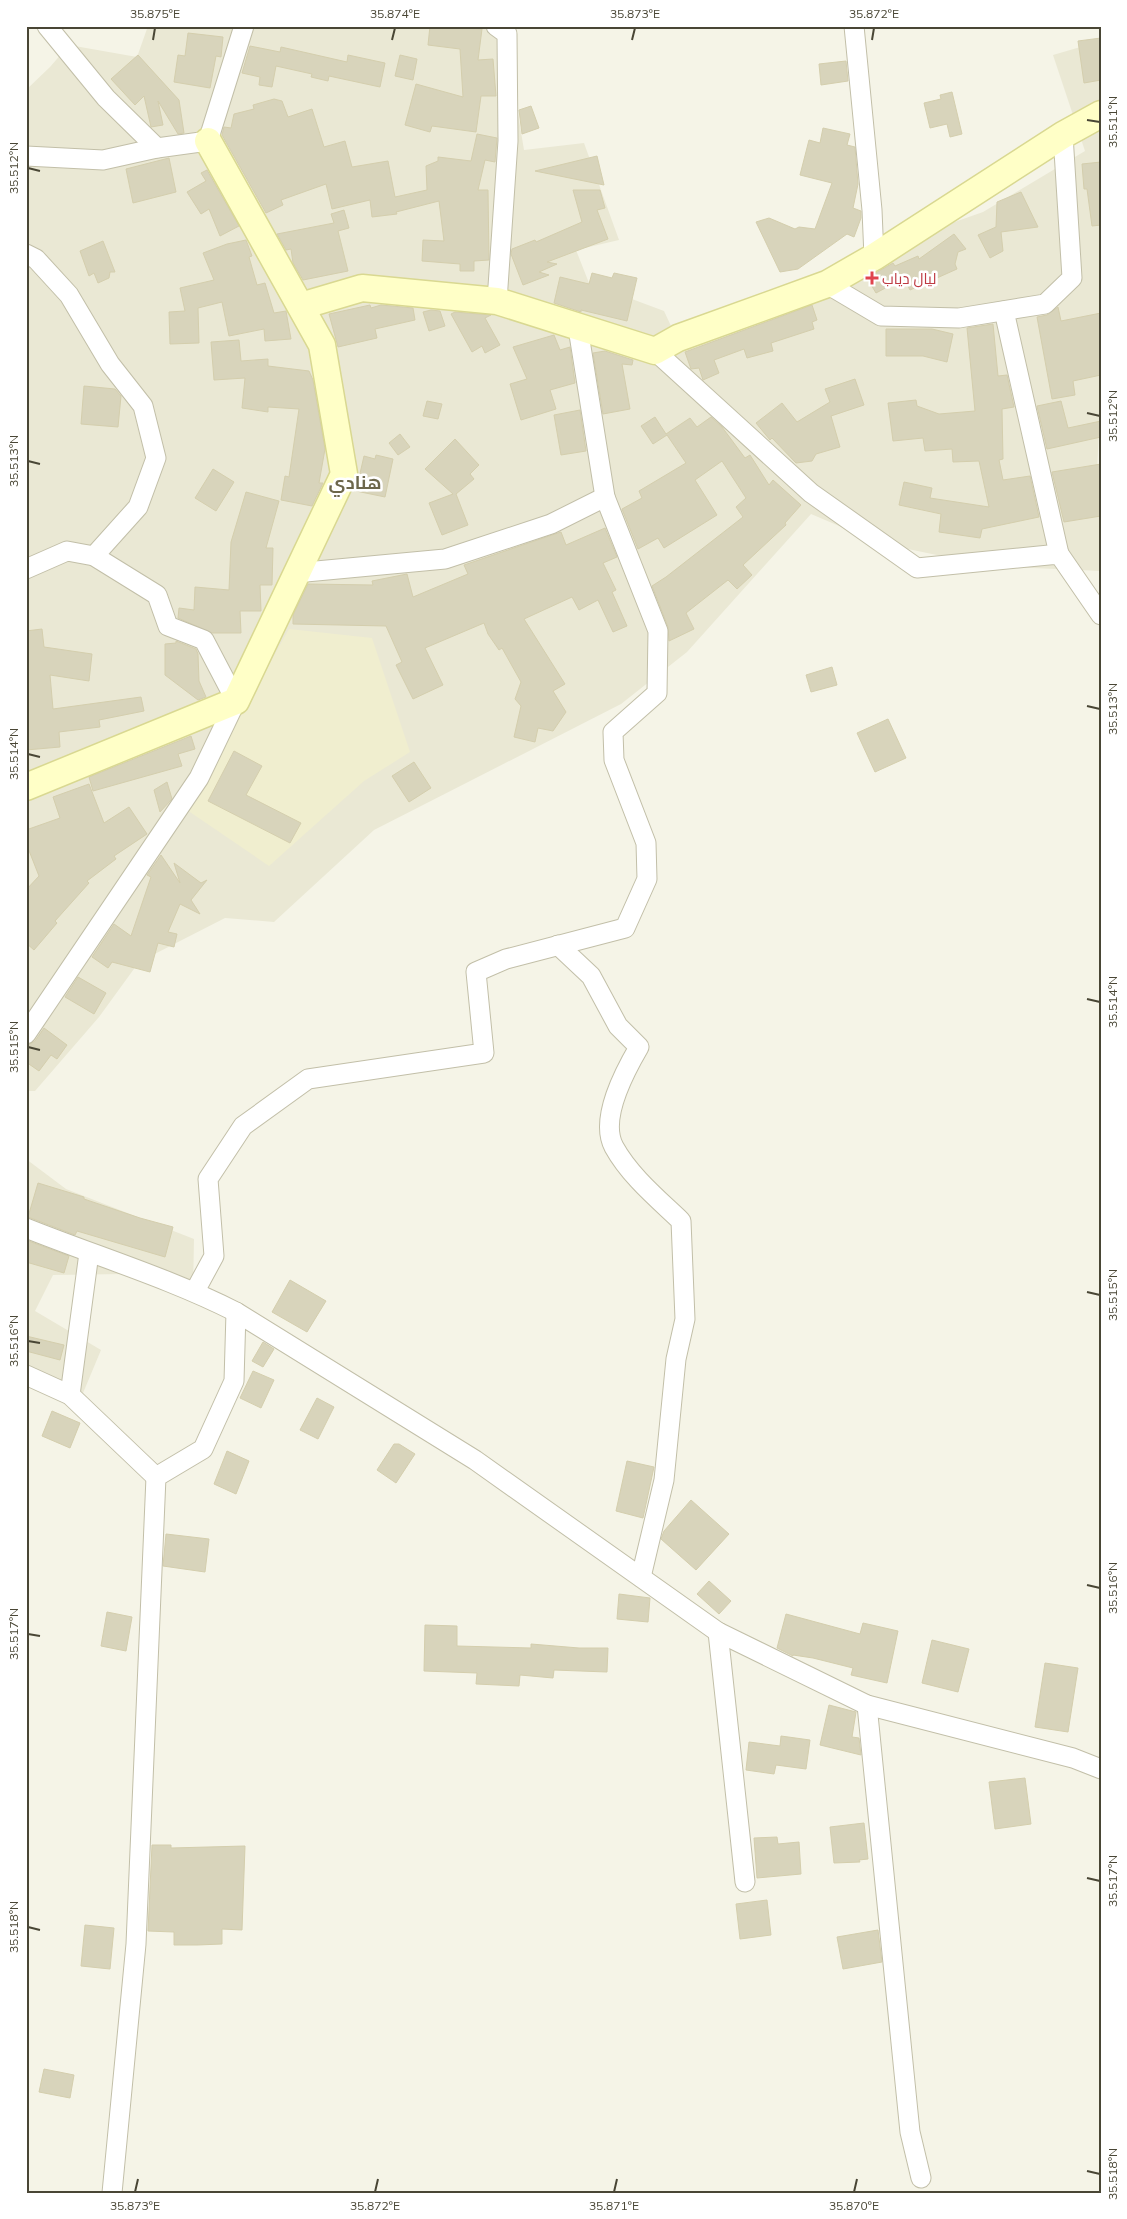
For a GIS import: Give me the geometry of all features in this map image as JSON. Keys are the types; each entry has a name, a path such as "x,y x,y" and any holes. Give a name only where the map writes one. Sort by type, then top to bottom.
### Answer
{"street":[{"path":"47,26 106,98 157,148"},
{"path":"26,1034 199,778 295,573 344,474 322,345 208,141 244,26"},
{"path":"496,26 507,34 508,141 497,301"},
{"path":"854,26 872,210 874,256"},
{"path":"655,351 678,338 828,284 1101,114"},
{"path":"828,284 881,316 959,318 1045,304 1072,278 1063,136"},
{"path":"26,156 103,160 157,148 208,141"},
{"path":"26,254 36,259 70,295 110,364 143,406 156,458 138,507 94,556"},
{"path":"301,306 362,288 497,301 655,351 811,492 917,568 1058,554"},
{"path":"1004,310 1058,554 1101,615"},
{"path":"195,1291 214,1256 208,1179 243,1126 308,1079 484,1053 476,972 506,959 624,928 647,879 646,843 614,760 612,732 657,693 658,631 605,497 578,328"},
{"path":"295,573 445,559 552,524 605,497"},
{"path":"26,569 67,551 94,556 158,595 168,626 204,640 236,701"},
{"path":"26,787 236,701"},
{"path":"558,945 591,976 618,1026 639,1047 620,1080 609,1126 613,1146 642,1184 681,1221 686,1319 676,1359 664,1480 641,1577"},
{"path":"26,1228 195,1291 236,1312 475,1460 718,1632 868,1705 1064,1756 1101,1769"},
{"path":"70,1394 89,1253"},
{"path":"156,1477 203,1448 234,1381 236,1312"},
{"path":"26,1375 70,1394 156,1477 136,1944 112,2193"},
{"path":"718,1632 745,1882"},
{"path":"868,1705 910,2132 921,2178"}],"shaded area":[{"path":"148,26 497,26 504,30 524,150 584,143 619,240 576,250 589,283 664,311 678,341 861,255 983,212 1085,151 1053,55 1101,41 1101,393 1097,471 1101,473 1101,571 990,566 879,543 811,514 687,652 621,704 374,830 274,922 225,918 139,962 99,1017 35,1091 26,1091 26,90 69,45 137,57"},
{"path":"289,629 372,638 410,752 364,781 269,866 187,810"},
{"path":"26,1159 66,1189 194,1239 193,1290 125,1274 53,1275 35,1311 101,1350 78,1405 26,1379"}],"building":[{"path":"430,26 482,29 478,60 493,59 496,96 481,96 476,132 432,126 430,132 405,125 416,84 463,97 460,49 428,45"},
{"path":"188,33 223,37 221,57 216,56 210,88 174,82 178,55 185,56"},
{"path":"1101,38 1101,80 1084,83 1078,41"},
{"path":"250,46 280,52 281,47 347,62 348,55 385,63 380,87 329,76 328,81 311,77 312,74 276,66 272,87 259,85 260,77 242,73"},
{"path":"138,55 179,100 184,133 178,134 158,101 163,125 151,127 144,96 135,105 111,79"},
{"path":"400,55 417,59 413,80 395,76"},
{"path":"846,61 848,81 821,85 819,64"},
{"path":"952,92 962,134 950,137 947,124 930,128 924,103 941,99 940,95"},
{"path":"274,99 282,101 288,117 312,109 324,147 345,141 352,167 388,161 395,197 427,190 426,166 438,161 438,157 471,161 477,134 497,138 495,162 485,160 478,190 488,190 489,260 474,261 474,271 460,271 460,264 422,261 423,240 444,241 439,201 396,212 397,214 372,217 370,200 332,209 326,184 281,200 283,205 266,213 222,135 224,127 231,128 234,114 254,109 253,105"},
{"path":"531,106 539,128 522,134 519,110"},
{"path":"823,128 850,134 847,145 855,147 858,184 853,208 861,211 861,218 854,237 847,234 798,269 780,272 756,222 769,218 795,229 799,227 815,229 832,183 800,175 809,140 820,143"},
{"path":"597,156 604,185 535,171"},
{"path":"169,158 176,192 133,203 126,169"},
{"path":"1101,162 1101,225 1092,226 1087,189 1084,189 1082,164"},
{"path":"207,170 239,226 220,236 209,209 201,214 187,192 206,181 201,173"},
{"path":"573,190 600,190 605,208 597,210 608,239 547,262 557,264 539,272 549,275 523,285 511,254 512,249 535,240 536,242 582,222"},
{"path":"1021,192 1038,227 1001,232 1003,251 990,258 978,235 996,227 997,202"},
{"path":"344,210 349,228 338,231 348,271 303,280 293,263 291,249 286,250 277,234 334,223 331,214"},
{"path":"954,234 966,249 958,252 955,264 957,269 910,290 904,278 876,293 867,278 893,263 895,266 918,256 919,259"},
{"path":"246,240 252,256 249,257 257,285 265,283 274,313 286,311 291,339 265,341 264,329 229,336 222,302 198,308 199,343 170,344 169,312 185,311 180,288 214,280 203,253 227,244"},
{"path":"103,241 115,272 110,272 109,278 98,283 94,273 89,276 80,251"},
{"path":"592,273 612,278 614,273 637,278 627,321 581,310 581,312 554,303 560,277 589,284"},
{"path":"370,305 371,308 381,305 413,308 415,320 375,329 377,338 338,347 329,314"},
{"path":"812,305 817,320 812,322 814,329 771,343 773,351 747,358 744,349 714,360 719,373 703,380 699,368 691,369 685,352"},
{"path":"1058,307 1061,321 1101,313 1101,375 1073,381 1075,395 1052,399 1037,317 1047,315"},
{"path":"431,310 440,311 445,326 429,331 423,312"},
{"path":"455,312 491,315 485,318 500,345 485,353 482,346 472,352 451,314"},
{"path":"993,324 998,376 1007,375 1014,407 1002,409 1003,459 999,460 1003,480 1030,476 1039,517 982,529 980,538 939,532 941,514 899,505 904,482 932,488 930,498 989,507 979,461 953,462 952,449 925,451 923,438 893,441 888,403 916,400 917,406 939,414 975,411 967,328"},
{"path":"886,329 932,329 953,334 947,362 923,356 886,356"},
{"path":"554,335 560,350 570,347 575,383 550,390 556,409 521,420 510,384 527,379 513,347"},
{"path":"239,340 241,361 268,359 268,366 309,371 313,380 325,449 319,483 323,483 312,506 281,500 285,476 289,477 299,409 268,407 268,412 242,408 245,378 214,380 211,342"},
{"path":"605,351 633,360 632,365 622,364 630,409 603,414 593,353"},
{"path":"855,379 864,405 831,416 840,447 816,454 812,461 796,463 772,438 770,440 756,423 782,403 797,422 830,402 825,389"},
{"path":"84,386 115,389 121,396 118,427 81,424"},
{"path":"427,401 442,404 438,419 423,416"},
{"path":"1061,401 1068,428 1101,421 1101,437 1047,449 1037,406"},
{"path":"580,410 586,451 561,455 554,415"},
{"path":"655,417 666,434 690,418 697,427 711,417 722,427 745,458 750,455 769,485 773,480 801,505 785,523 786,525 743,565 752,575 737,589 728,580 686,613 694,629 669,641 668,627 652,586 743,517 736,507 746,498 722,461 695,480 717,515 664,548 658,538 638,549 622,509 642,498 639,491 686,463 667,435 653,444 641,426"},
{"path":"400,434 410,447 398,455 389,443"},
{"path":"455,439 479,465 470,474 474,479 456,494 468,525 442,535 429,503 453,494 425,469"},
{"path":"376,455 393,459 385,497 356,491 364,456 375,459"},
{"path":"1101,464 1101,516 1064,522 1052,472"},
{"path":"213,469 234,482 216,511 195,498"},
{"path":"246,492 279,501 266,548 273,548 272,585 260,585 261,611 240,611 241,633 212,633 178,618 179,608 194,610 195,587 229,590 231,542"},
{"path":"605,528 617,557 603,563 616,590 612,592 627,626 613,632 598,600 579,610 572,597 524,619 565,684 553,691 566,712 553,731 538,728 535,742 514,737 521,706 515,699 521,682 502,648 499,650 488,634 484,623 425,648 443,685 413,699 396,665 402,662 386,626 293,624 293,615 308,584 373,585 372,581 407,574 413,597 468,574 464,565 561,532 566,545"},
{"path":"42,629 44,647 92,654 89,681 50,675 53,709 141,697 144,711 99,720 100,727 59,732 60,747 26,750 26,631"},
{"path":"176,641 196,649 198,654 199,681 206,697 198,700 165,675 165,644 176,643"},
{"path":"832,667 837,685 811,692 806,675"},
{"path":"888,719 906,758 875,772 857,733"},
{"path":"191,736 195,749 178,754 182,766 93,791 89,777"},
{"path":"234,751 262,766 246,795 301,823 290,843 208,801"},
{"path":"414,762 431,788 409,802 392,776"},
{"path":"167,782 172,799 160,812 154,790"},
{"path":"89,784 104,823 129,807 147,834 114,856 116,859 87,881 89,883 55,921 57,923 34,950 26,943 26,890 39,876 26,843 26,830 60,818 53,797"},
{"path":"161,855 180,883 174,863 201,883 207,880 191,900 200,914 180,904 168,932 177,934 174,947 158,943 150,972 112,962 108,968 92,957 114,924 131,936 151,877 147,875"},
{"path":"78,977 106,993 94,1014 65,997"},
{"path":"44,1028 67,1045 57,1059 51,1055 39,1071 26,1062 26,1046 35,1041"},
{"path":"38,1183 84,1197 84,1199 140,1218 173,1227 165,1257 77,1231 75,1235 28,1217"},
{"path":"26,1240 69,1256 64,1273 26,1262"},
{"path":"290,1280 326,1301 307,1332 272,1312"},
{"path":"26,1336 64,1345 60,1360 26,1351"},
{"path":"263,1342 274,1349 263,1367 252,1361"},
{"path":"253,1371 274,1380 261,1408 240,1398"},
{"path":"317,1398 334,1407 318,1439 300,1430"},
{"path":"52,1411 80,1423 70,1448 42,1436"},
{"path":"394,1444 399,1444 415,1454 396,1483 377,1470"},
{"path":"227,1451 249,1461 236,1494 214,1484"},
{"path":"627,1461 654,1467 643,1518 616,1511"},
{"path":"691,1500 729,1534 696,1570 661,1539 664,1531"},
{"path":"166,1534 209,1539 205,1572 163,1566"},
{"path":"709,1581 731,1601 719,1614 697,1594"},
{"path":"619,1594 650,1598 648,1622 617,1619"},
{"path":"107,1612 132,1617 126,1651 101,1646"},
{"path":"786,1614 860,1634 863,1623 898,1631 887,1683 851,1675 853,1668 813,1658 793,1656 777,1648"},
{"path":"425,1625 457,1626 457,1646 531,1648 531,1644 579,1648 608,1648 607,1672 554,1670 553,1678 520,1675 519,1686 476,1684 477,1673 424,1671"},
{"path":"932,1640 969,1649 958,1692 922,1683"},
{"path":"1045,1663 1078,1668 1068,1732 1035,1727"},
{"path":"829,1705 856,1712 852,1737 859,1738 861,1755 820,1745"},
{"path":"781,1736 810,1740 806,1769 776,1765 774,1774 746,1770 749,1742 780,1746"},
{"path":"1025,1778 1031,1824 995,1829 989,1782"},
{"path":"864,1823 868,1859 859,1860 860,1862 834,1863 830,1827"},
{"path":"777,1837 778,1844 799,1842 801,1874 757,1878 754,1838"},
{"path":"152,1845 171,1845 171,1848 245,1846 242,1930 222,1929 222,1944 197,1945 174,1945 174,1932 148,1931"},
{"path":"767,1900 771,1935 740,1939 736,1904"},
{"path":"85,1925 114,1928 110,1969 81,1966"},
{"path":"878,1930 882,1962 843,1969 837,1937"},
{"path":"44,2069 74,2075 70,2098 39,2092"}],"place":[{"name":"ليال دياب","path":"872,278"}],"district":[{"name":"هنادي","path":"355,482"}]}
